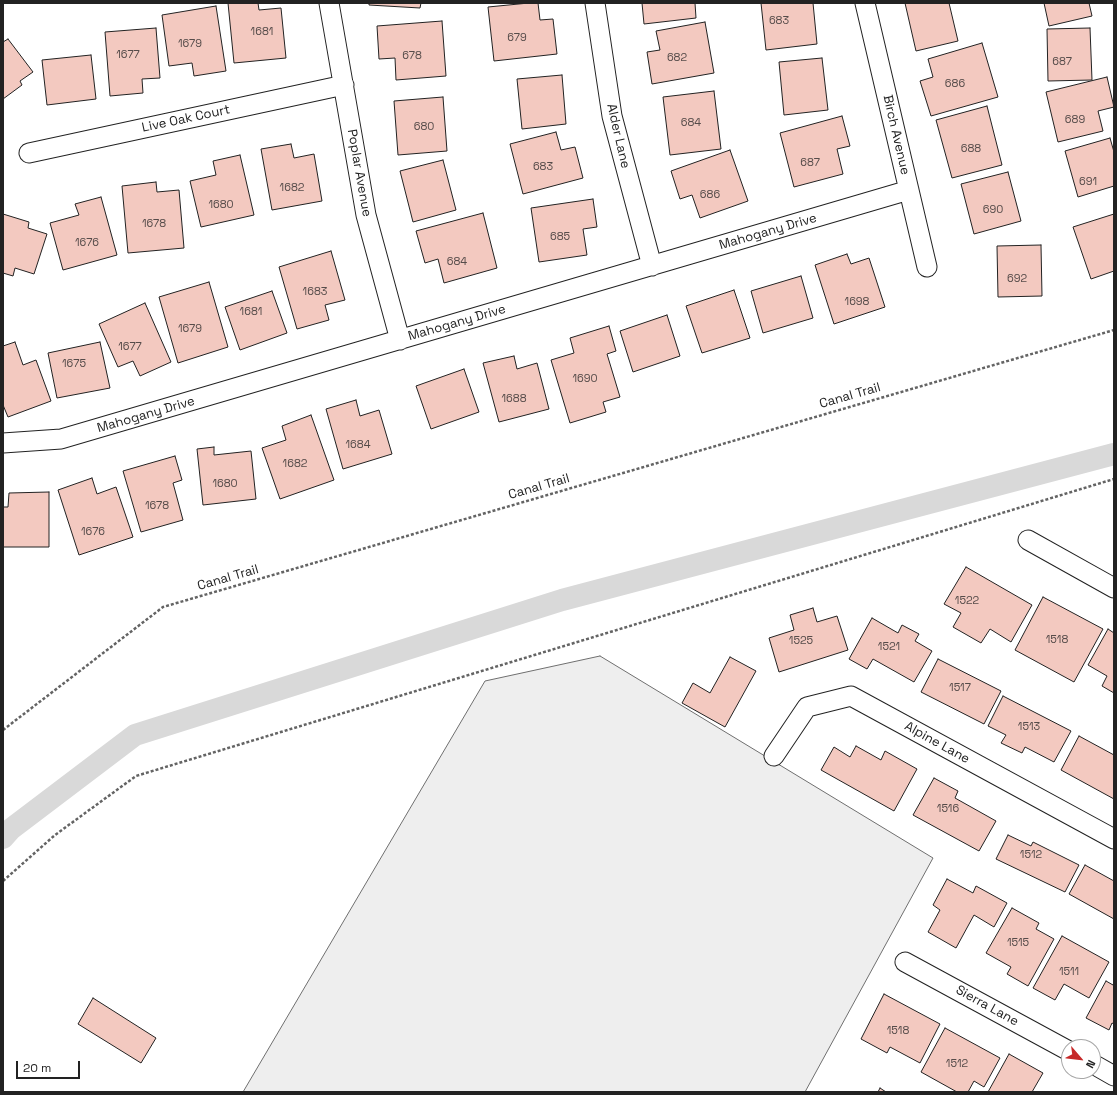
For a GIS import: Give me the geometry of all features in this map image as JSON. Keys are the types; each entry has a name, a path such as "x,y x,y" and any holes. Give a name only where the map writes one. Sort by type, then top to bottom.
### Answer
{"street":[{"name":"Poplar Avenue","path":"329,3 366,215 400,340"},
{"name":"Alder Lane","path":"595,3 612,116 652,266"},
{"name":"Birch Avenue","path":"865,3 927,267"},
{"name":"Live Oak Court","path":"29,153 344,86"},
{"name":"Mahogany Drive","path":"3,443 61,440 909,190"},
{"path":"1028,540 1114,588"},
{"name":"Alpine Lane","path":"774,756 807,706 851,696 1114,840"},
{"name":"Sierra Lane","path":"905,962 1061,1047"},
{"path":"1101,1069 1114,1076"}],"path":[{"name":"Canal Trail","path":"3,730 163,607 1114,330"},
{"path":"3,881 55,835 136,776 1114,479"}],"shaded area":[{"path":"600,656 933,858 805,1092 243,1092 485,681"}],"building":[{"path":"228,3 258,3 259,10 281,8 286,58 234,63"},
{"path":"369,3 421,3 420,8 369,5"},
{"path":"538,3 540,20 553,19 557,54 494,61 488,7"},
{"path":"642,3 695,3 696,18 644,24"},
{"path":"761,3 813,3 817,44 766,50"},
{"path":"905,3 949,3 958,41 916,51"},
{"path":"1044,3 1089,3 1092,16 1049,26"},
{"path":"216,6 226,71 194,76 192,63 169,66 162,15"},
{"path":"442,21 446,76 396,80 395,58 379,59 377,26"},
{"path":"705,22 714,73 652,84 647,52 660,50 656,31"},
{"path":"156,28 160,78 142,79 143,93 110,96 105,32"},
{"path":"1090,28 1092,80 1048,81 1047,29"},
{"path":"8,39 33,72 20,81 22,85 3,99 3,42"},
{"path":"982,43 998,97 931,116 920,81 933,77 928,59"},
{"path":"91,55 96,99 47,105 42,60"},
{"path":"822,58 828,110 784,115 779,62"},
{"path":"562,75 566,124 522,129 517,79"},
{"path":"1107,77 1114,107 1098,111 1103,131 1058,142 1046,92"},
{"path":"714,91 721,149 670,155 663,97"},
{"path":"443,97 447,151 398,155 394,101"},
{"path":"987,106 1002,165 952,178 936,120"},
{"path":"842,116 850,146 837,149 843,174 794,187 780,133"},
{"path":"556,132 561,150 575,147 583,178 523,194 510,144"},
{"path":"1110,138 1114,152 1114,186 1078,197 1065,151"},
{"path":"291,144 294,158 314,154 322,201 272,210 261,149"},
{"path":"730,150 748,201 700,218 692,195 680,199 671,171"},
{"path":"240,155 254,215 201,227 190,181 216,175 213,161"},
{"path":"443,160 456,210 413,222 400,171"},
{"path":"1008,172 1021,221 974,234 961,184"},
{"path":"156,182 157,192 179,190 184,248 128,253 122,186"},
{"path":"101,197 117,255 63,270 50,223 79,215 75,204"},
{"path":"593,199 597,227 583,229 587,255 539,262 531,208"},
{"path":"483,213 497,268 444,283 438,259 425,263 416,231"},
{"path":"3,214 29,222 28,228 47,234 34,274 15,268 13,276 3,273"},
{"path":"1114,214 1114,271 1091,279 1073,227"},
{"path":"1041,245 1042,296 998,297 997,246"},
{"path":"331,251 345,300 325,305 329,320 297,329 279,267"},
{"path":"847,254 851,264 869,258 885,307 834,324 815,265"},
{"path":"801,276 813,318 763,333 751,291"},
{"path":"209,282 228,347 178,363 159,297"},
{"path":"734,290 750,338 702,353 686,306"},
{"path":"272,291 287,333 240,350 225,307"},
{"path":"145,303 171,362 140,376 133,361 118,367 99,324"},
{"path":"667,315 680,356 633,372 620,331"},
{"path":"609,326 616,351 607,354 620,397 603,402 606,412 570,423 551,360 574,353 570,338"},
{"path":"15,342 23,365 36,360 51,401 8,417 3,405 3,346"},
{"path":"100,342 110,388 57,398 48,353"},
{"path":"514,356 517,369 537,363 549,409 499,422 483,363"},
{"path":"464,369 479,412 431,429 416,386"},
{"path":"356,400 360,416 379,410 392,454 343,469 326,409"},
{"path":"311,415 334,480 280,499 262,448 286,440 282,426"},
{"path":"214,447 214,455 251,451 256,499 203,505 197,449"},
{"path":"175,456 182,480 173,483 183,520 141,532 123,471"},
{"path":"92,478 97,494 116,487 133,537 79,555 58,490"},
{"path":"49,492 49,547 3,547 3,507 8,507 9,493"},
{"path":"966,567 1032,605 1011,642 990,629 981,643 953,627 961,613 944,604"},
{"path":"1043,597 1103,629 1074,682 1015,650"},
{"path":"813,608 817,622 837,616 848,650 779,672 769,638 794,630 790,615"},
{"path":"872,618 898,633 902,625 919,634 915,641 932,651 914,682 873,659 867,669 849,659"},
{"path":"1108,629 1114,633 1114,693 1102,686 1107,676 1088,665"},
{"path":"730,657 756,671 725,727 682,703 693,683 710,693"},
{"path":"938,659 1001,691 984,724 921,692"},
{"path":"1003,696 1071,731 1054,762 1025,747 1022,753 1001,743 1006,735 988,726"},
{"path":"1079,736 1114,755 1114,799 1061,770"},
{"path":"856,746 881,760 885,751 917,769 894,811 821,770 834,747 850,757"},
{"path":"934,778 958,791 955,798 996,821 979,851 913,815"},
{"path":"1008,835 1031,846 1033,842 1079,865 1065,892 996,859"},
{"path":"1085,865 1114,881 1114,919 1069,894"},
{"path":"947,879 973,893 976,886 1007,903 994,927 974,915 956,948 928,932 940,910 933,905"},
{"path":"1012,908 1039,923 1036,929 1054,939 1028,986 1007,974 1011,967 986,953"},
{"path":"1062,936 1109,962 1089,998 1064,984 1055,1000 1033,988"},
{"path":"1106,981 1113,985 1114,983 1114,1024 1112,1023 1109,1030 1086,1018"},
{"path":"884,994 940,1024 920,1063 890,1047 887,1053 861,1039"},
{"path":"93,998 156,1038 141,1063 78,1024"},
{"path":"945,1028 1000,1058 984,1087 974,1081 968,1092 957,1092 921,1072"},
{"path":"1009,1054 1043,1073 1032,1092 988,1092"},
{"path":"880,1088 886,1092 878,1092"}],"waterway":[{"path":"3,838 11,829 135,735 562,600 1114,454"}]}
